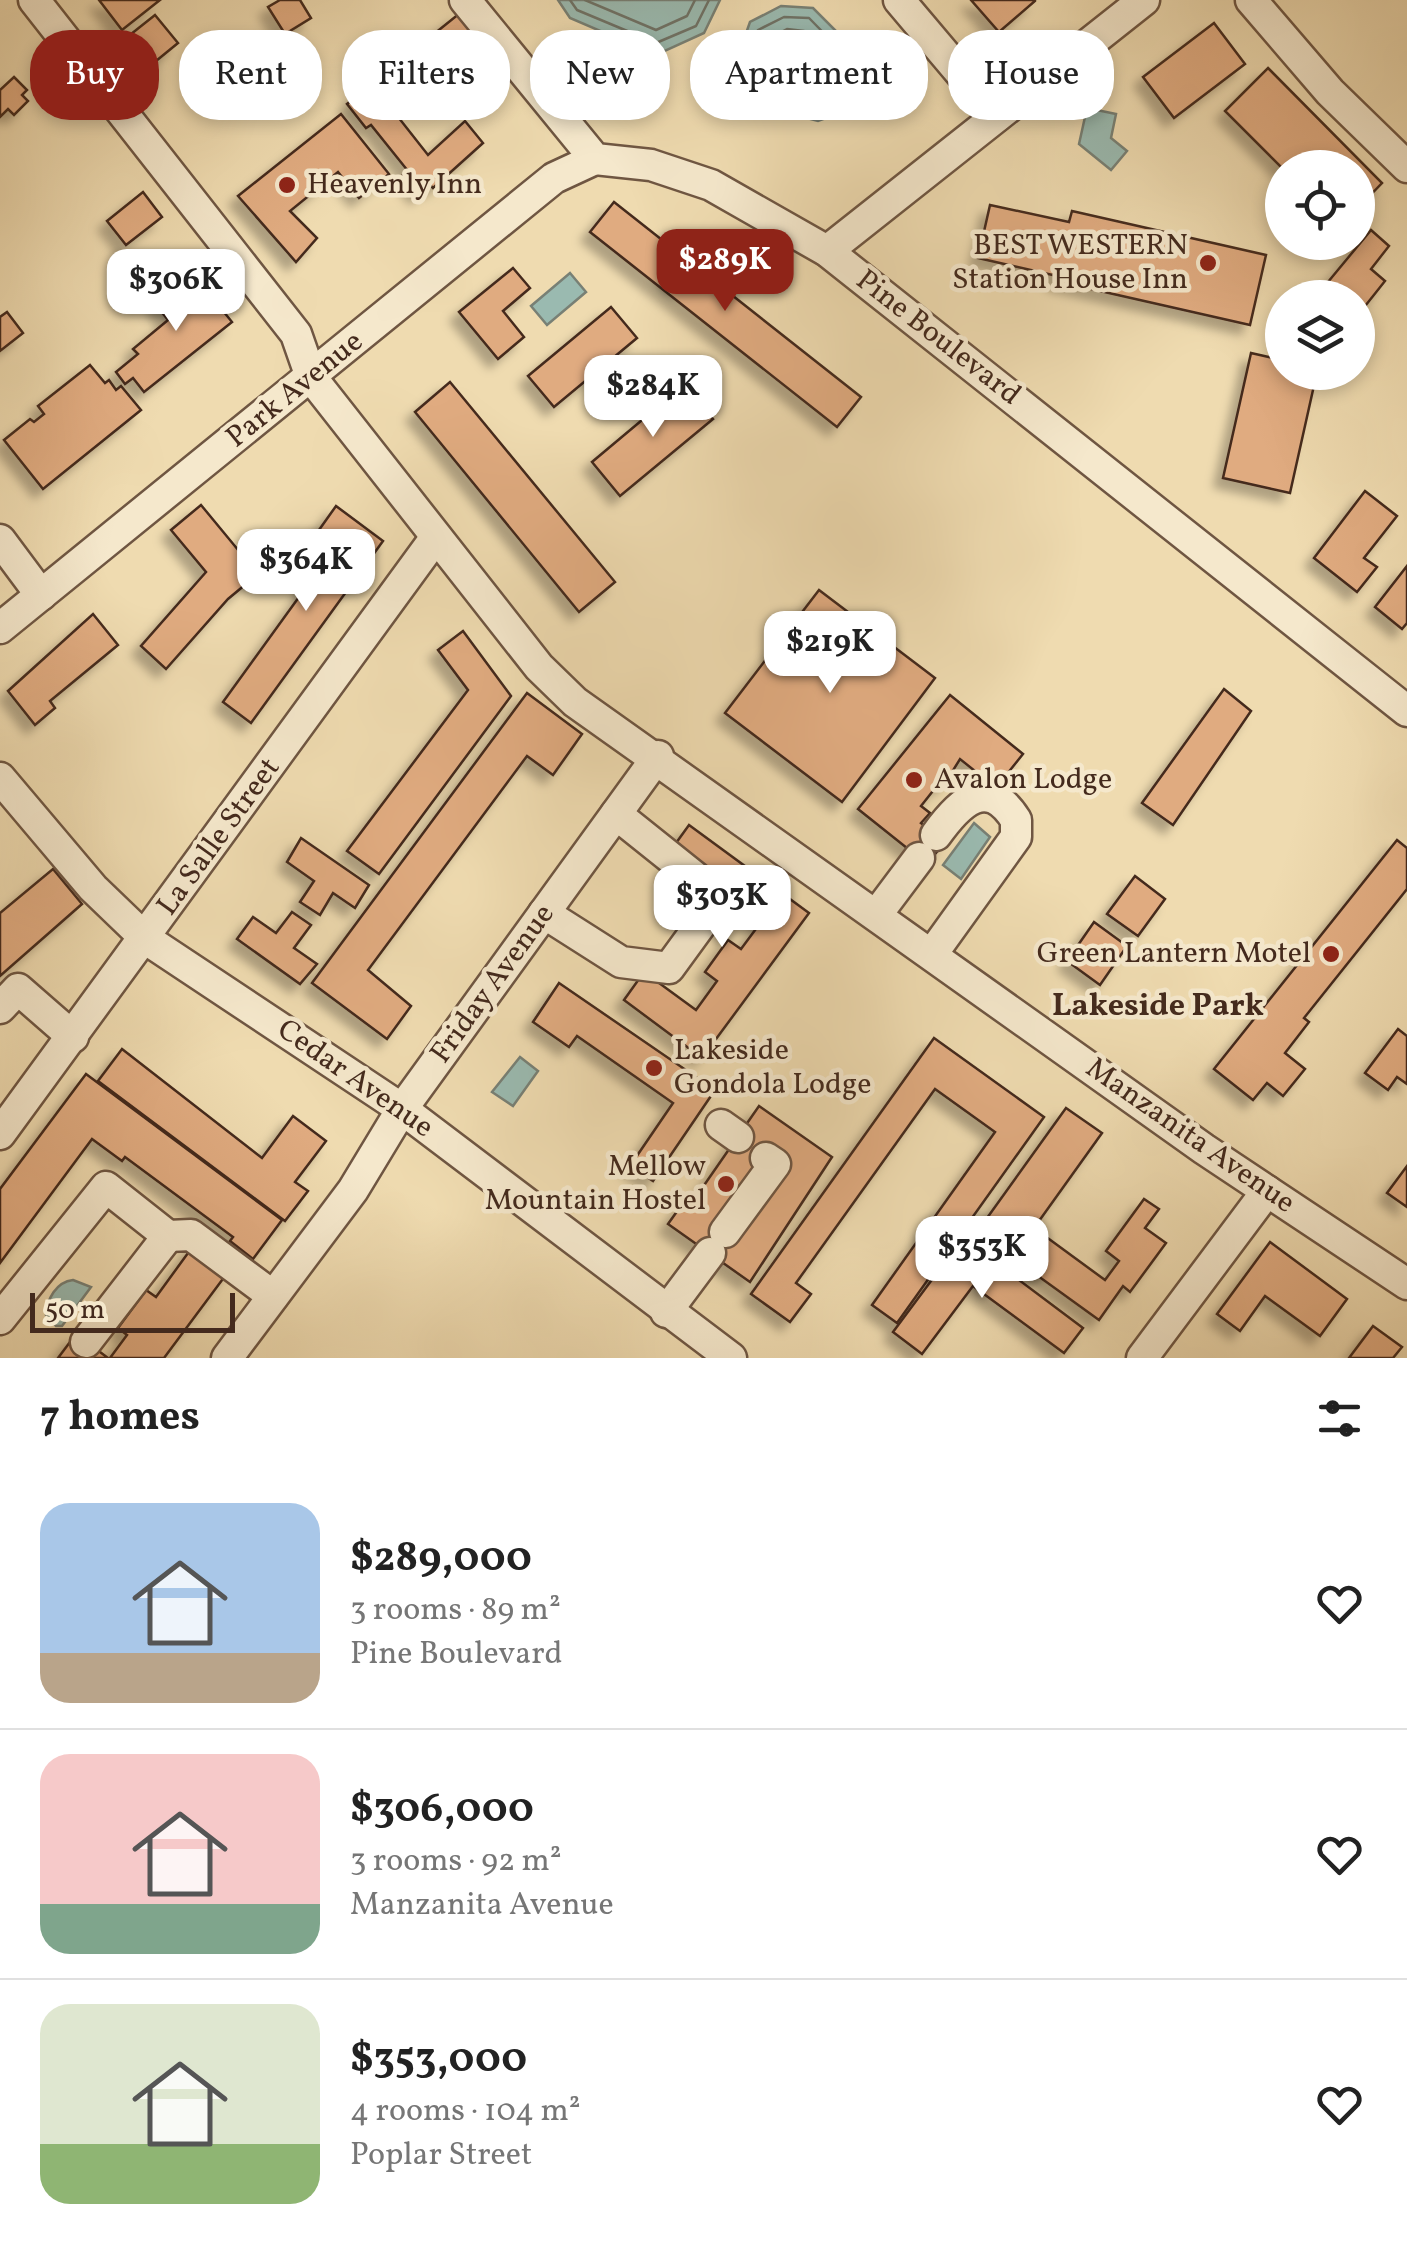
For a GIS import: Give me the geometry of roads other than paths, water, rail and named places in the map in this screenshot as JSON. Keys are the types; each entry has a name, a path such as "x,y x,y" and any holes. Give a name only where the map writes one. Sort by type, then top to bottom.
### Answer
{"street":[{"name":"Manzanita Avenue","path":"34,0 296,334 312,378 538,667 576,702 658,756 1267,1191 1407,1284"},
{"path":"465,0 595,159"},
{"path":"899,0 948,58"},
{"path":"1106,30 1144,0"},
{"path":"1251,0 1330,92 1407,167"},
{"path":"828,251 992,120"},
{"name":"Park Avenue","path":"0,628 554,178 595,159"},
{"name":"Pine Boulevard","path":"595,159 651,165 711,185 828,251 1407,711"},
{"name":"La Salle Street","path":"0,1134 10,1100 72,1036 436,537"},
{"path":"0,540 41,595"},
{"name":"Friday Avenue","path":"226,1358 382,1148 402,1109 658,756"},
{"name":"Cedar Avenue","path":"0,778 93,888 146,938 402,1109 731,1358"},
{"path":"877,914 956,807 977,796 994,798 1016,820 1016,837 932,954"},
{"path":"544,914 621,962 669,968 704,920 696,878 616,814"},
{"path":"0,1008 18,989 72,1036"},
{"path":"666,1312 775,1164 766,1158"},
{"path":"0,1319 106,1187 168,1236 191,1234 273,1296"},
{"path":"1142,1358 1267,1191"},
{"path":"86,1342 168,1236"}],"water":[{"path":"558,0 720,0 705,30 690,30 690,39 670,49 670,30 598,30 570,18"},
{"path":"781,6 813,8 835,30 747,30 750,22"},
{"path":"1114,114 1116,114 1111,138 1127,151 1111,170 1079,144 1084,120 1114,120"},
{"path":"570,273 586,292 547,325 531,306"},
{"path":"974,823 990,837 961,879 943,865"},
{"path":"520,1057 538,1071 513,1106 492,1092"},
{"path":"73,1280 91,1287 62,1326 56,1326 46,1315 48,1303 57,1288"}],"place":[{"name":"Heavenly Inn","path":"287,185"},
{"name":"BEST WESTERN Station House Inn","path":"1208,263"},
{"name":"Avalon Lodge","path":"914,780"},
{"name":"Green Lantern Motel","path":"1331,954"},
{"name":"Lakeside Gondola Lodge","path":"654,1068"},
{"name":"Mellow Mountain Hostel","path":"726,1184"}],"district":[{"name":"Lakeside Park","path":"1158,1007"}]}
